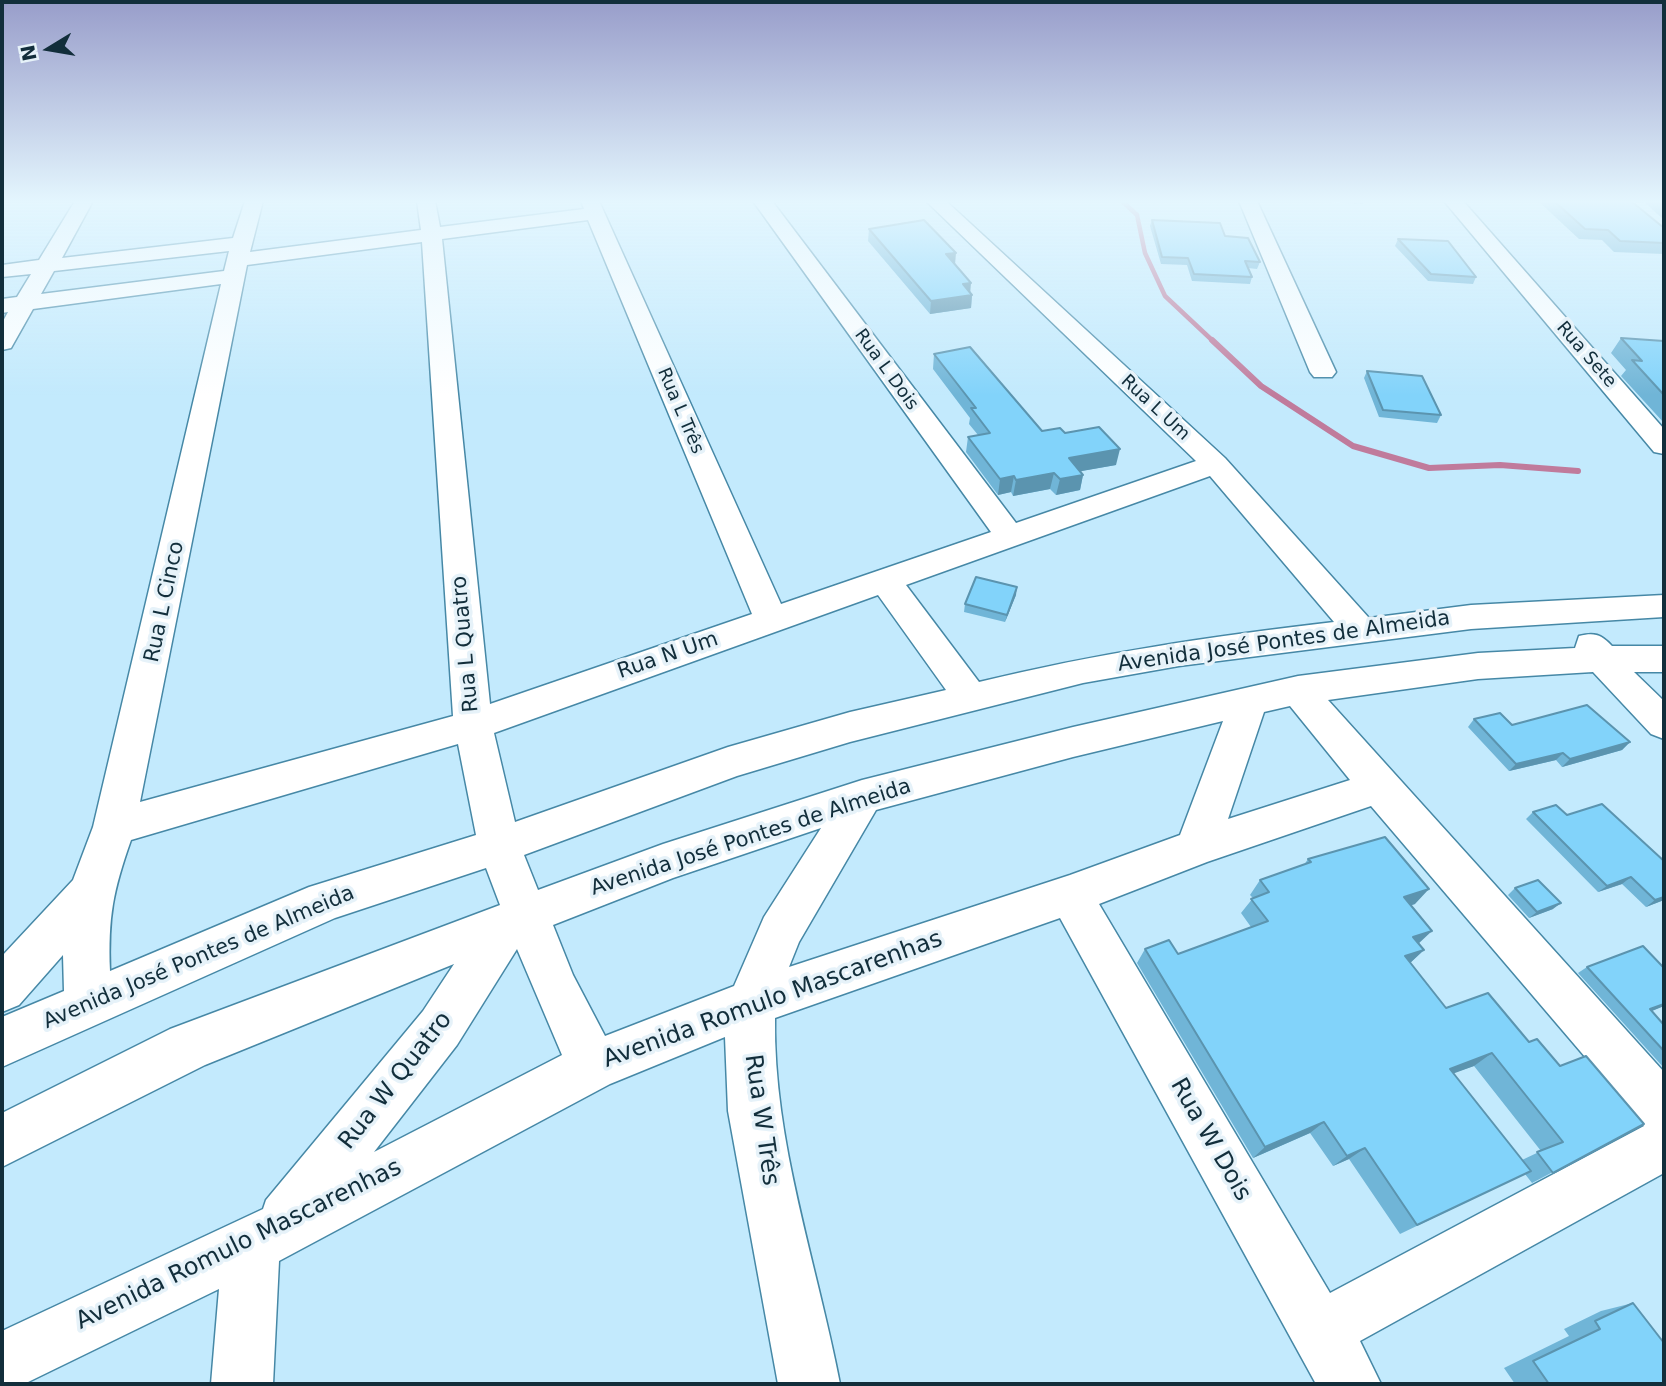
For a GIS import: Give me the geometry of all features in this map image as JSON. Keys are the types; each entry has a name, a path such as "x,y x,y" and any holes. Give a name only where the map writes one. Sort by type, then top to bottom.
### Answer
{"street":[{"path":"2,343 47,266"},
{"path":"2,271 57,266"},
{"path":"2,306 210,266"},
{"name":"Rua L Cinco","path":"88,1002 86,937 91,892 114,827 237,266"},
{"name":"Rua L Quatro","path":"434,266 473,725 516,920 555,988 593,1066"},
{"name":"Rua L Três","path":"618,266 771,620"},
{"name":"Rua L Dois","path":"810,266 1011,538"},
{"name":"Rua L Um","path":"1004,266 1215,464 1360,629"},
{"path":"1276,266 1322,372"},
{"name":"Rua Sete","path":"1509,266 1664,446"},
{"name":"Rua N Um","path":"114,827 473,725 886,582 1215,464"},
{"path":"886,582 970,696"},
{"name":"Avenida José Pontes de Almeida","path":"2,1042 88,1002 326,901 499,846 613,803 784,745 970,696 1083,670 1179,653 1360,629 1567,609 1664,606"},
{"path":"1567,609 1601,659 1664,724"},
{"name":"Avenida José Pontes de Almeida","path":"2,1141 188,1047 663,863 862,797 1073,742 1298,690 1478,666 1601,659 1664,659"},
{"path":"1298,690 1379,787 1664,1110"},
{"path":"1197,847 1249,701"},
{"name":"Avenida Romulo Mascarenhas","path":"2,1362 264,1238 473,1126 593,1066 751,1003 1070,895 1197,847 1379,787"},
{"name":"Rua W Três","path":"809,1384 754,1111 749,1060 751,1003 780,932 862,797"},
{"path":"2,989 91,892"},
{"name":"Rua W Dois","path":"1070,895 1350,1384"},
{"name":"Rua W Quatro","path":"264,1238 440,1028 516,920"},
{"path":"1319,1331 1664,1144"},
{"path":"242,1384 264,1238"}],"building":[{"path":"901,266 956,266 971,283 963,284 972,295 931,301"},
{"path":"1191,266 1247,266 1252,277 1194,274"},
{"path":"1423,266 1467,266 1476,277 1431,274"},
{"path":"1621,338 1664,341 1664,395 1632,360 1642,361"},
{"path":"970,347 1042,431 1060,428 1065,433 1099,427 1120,449 1069,458 1083,475 1060,479 1054,473 1016,480 1014,476 1000,479 968,437 990,433 971,408 976,408 934,354"},
{"path":"1367,371 1422,376 1441,415 1383,410"},
{"path":"976,577 1017,587 1007,615 965,604"},
{"path":"1587,705 1630,742 1570,759 1563,753 1516,764 1474,719 1500,713 1512,725"},
{"path":"1602,804 1664,861 1664,897 1655,900 1631,877 1607,886 1533,812 1556,805 1567,815"},
{"path":"1385,837 1429,889 1404,897 1432,931 1413,937 1424,950 1405,956 1446,1008 1488,993 1529,1042 1537,1039 1560,1066 1586,1056 1644,1124 1553,1173 1537,1152 1563,1142 1492,1053 1450,1069 1531,1171 1417,1225 1365,1148 1347,1156 1324,1122 1265,1147 1145,949 1169,940 1178,954 1268,921 1251,899 1269,892 1260,880 1311,862 1308,859"},
{"path":"1538,880 1561,903 1537,912 1515,888"},
{"path":"1643,946 1664,968 1664,1004 1650,1009 1664,1025 1664,1051 1587,967"},
{"path":"1633,1303 1664,1343 1664,1384 1549,1384 1533,1361 1600,1329 1595,1321"}],"waterway":[{"path":"1151,266 1165,296 1214,342"},
{"path":"1212,340 1261,386 1353,446 1429,468 1500,465 1578,471"}]}
